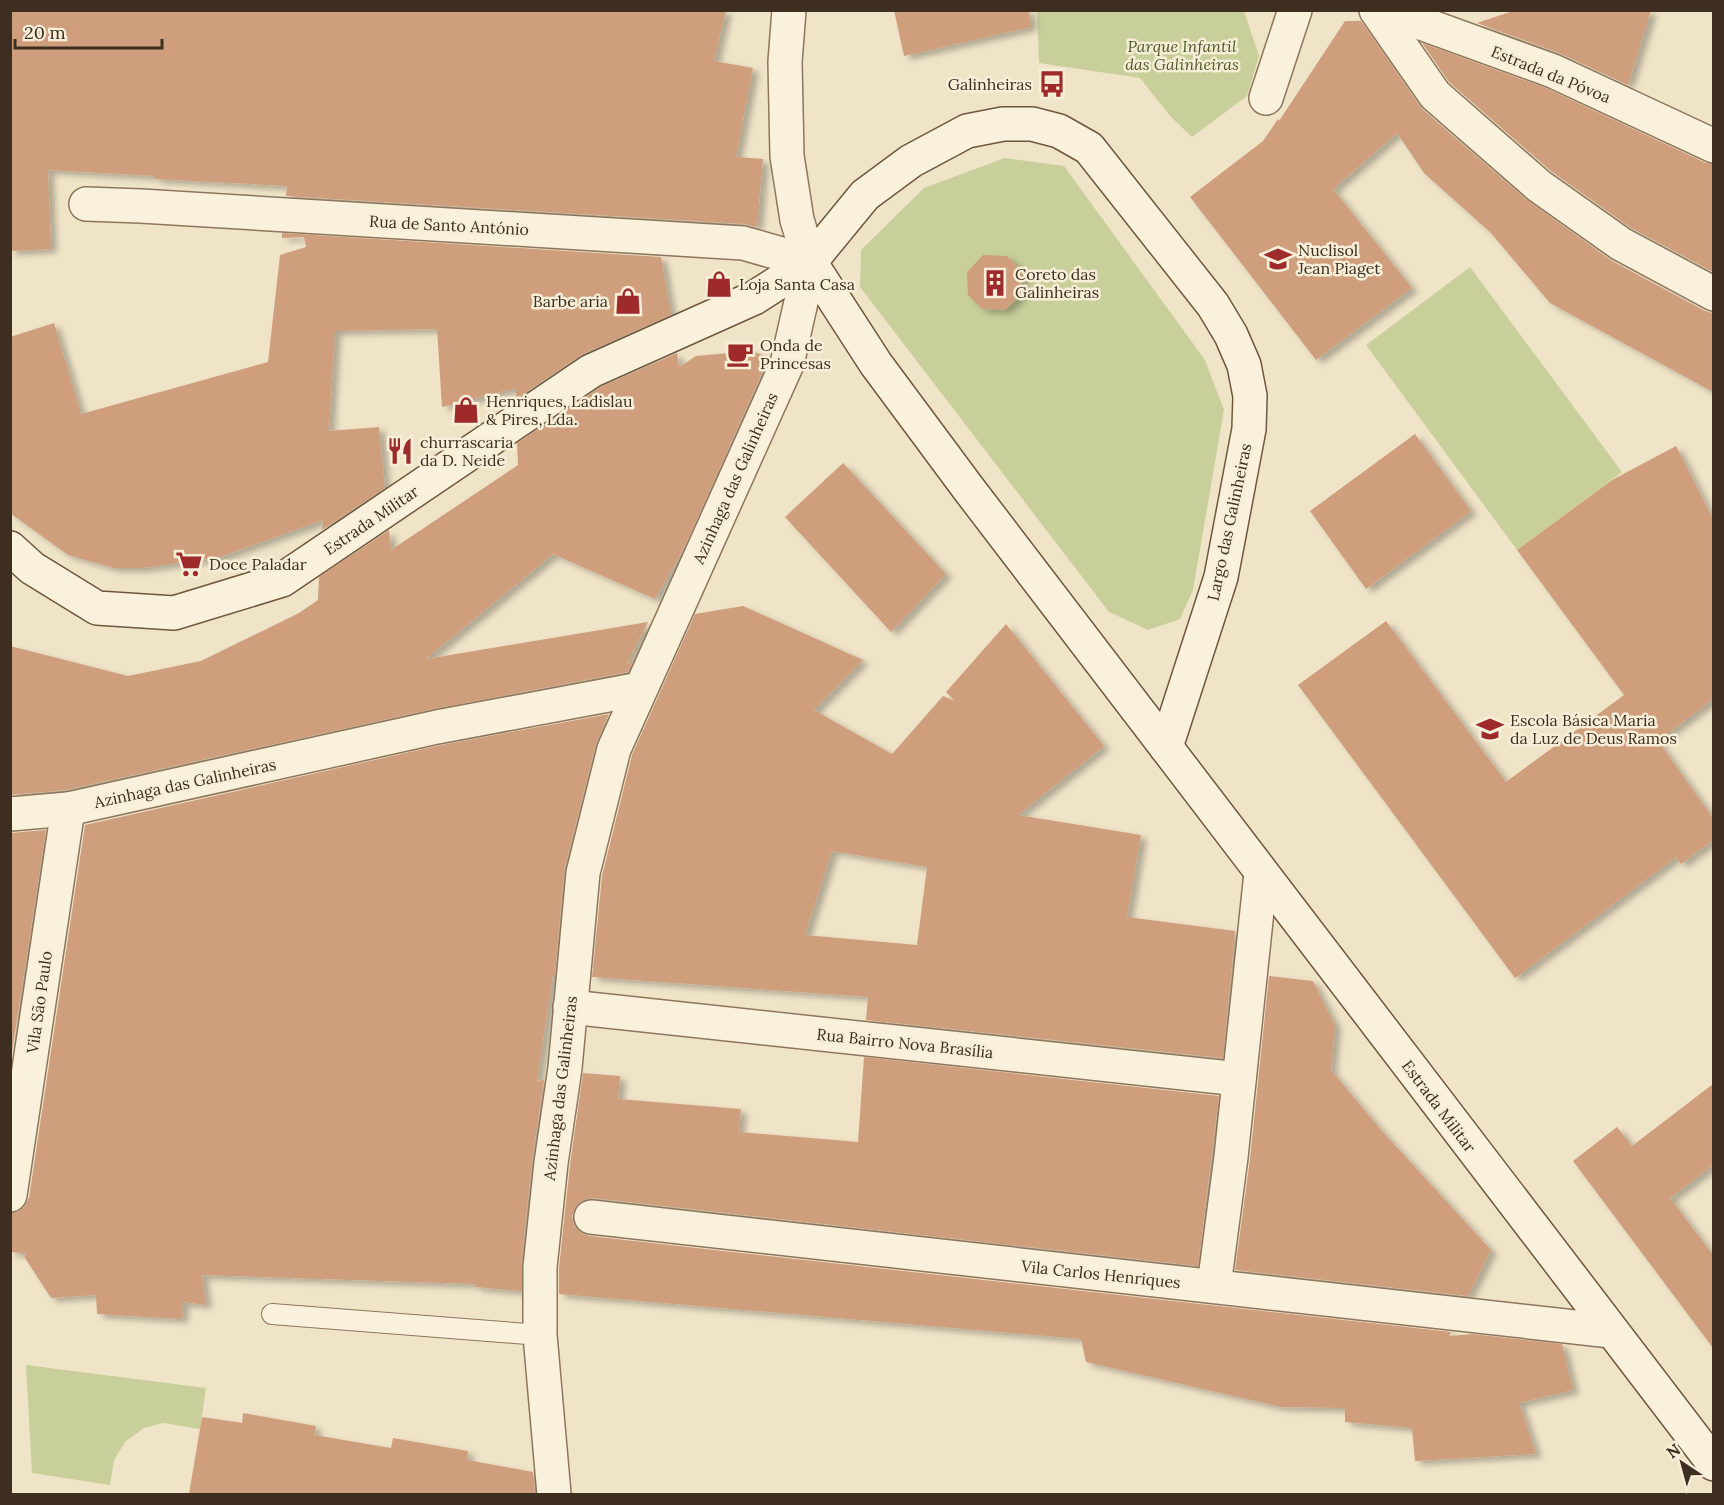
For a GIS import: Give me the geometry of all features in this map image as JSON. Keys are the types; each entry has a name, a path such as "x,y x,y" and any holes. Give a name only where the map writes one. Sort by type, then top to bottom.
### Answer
{"street":[{"name":"Azinhaga das Galinheiras","path":"554,1494 540,1335 540,1268 551,1162 565,1068 583,873 614,749 787,364 810,262 798,220 787,156 786,62 789,10"},
{"path":"1266,98 1295,10"},
{"path":"1376,10 1435,94 1539,186 1621,244 1713,294"},
{"name":"Estrada da Póvoa","path":"1385,10 1553,70 1713,146"},
{"name":"Largo das Galinheiras","path":"810,262 866,195 911,161 967,131 1003,123 1032,124 1059,131 1089,148 1213,305 1231,335 1244,365 1250,396 1249,429 1221,577 1166,747"},
{"name":"Rua de Santo António","path":"86,204 743,243 810,262"},
{"name":"Estrada Militar","path":"10,548 32,568 97,608 174,613 282,580 591,371 754,298 810,262"},
{"path":"810,262 883,374 1166,747"},
{"name":"Azinhaga das Galinheiras","path":"10,814 68,809 437,727 640,689"},
{"name":"Estrada Militar","path":"1166,747 1713,1464"},
{"name":"Vila São Paulo","path":"10,1195 68,809"},
{"path":"1214,1287 1262,873"},
{"name":"Rua Bairro Nova Brasília","path":"570,1007 1239,1079"},
{"name":"Vila Carlos Henriques","path":"591,1217 1611,1331"}],"lane":[{"path":"272,1314 540,1335"}],"green space":[{"name":"Parque Infantil das Galinheiras","path":"1037,11 1244,11 1259,56 1247,96 1192,137 1171,117 1140,78 1039,63"},
{"path":"1005,158 1064,166 1205,360 1224,410 1193,590 1180,619 1148,630 1109,612 860,287 861,250 924,188"},
{"path":"1470,267 1622,472 1517,550 1366,345"},
{"path":"26,1365 206,1388 200,1429 163,1423 144,1428 125,1442 114,1460 110,1485 32,1473"}],"building":[{"path":"10,10 726,10 714,61 753,68 736,157 763,159 757,227 744,224 286,196 287,186 155,179 155,176 48,170 51,249 10,251"},
{"path":"894,10 1029,10 1031,27 904,56"},
{"path":"1516,10 1651,10 1628,85 1559,53 1477,23"},
{"path":"1345,21 1361,21 1422,109 1527,200 1612,261 1705,311 1713,313 1713,392 1550,303 1491,233 1424,173 1397,133 1333,189 1412,288 1316,360 1190,197 1263,141 1278,119 1279,121"},
{"path":"1422,43 1546,88 1706,163 1713,164 1713,272 1631,228 1551,171 1449,82"},
{"path":"282,233 661,257 671,315 583,354 516,399 516,388 442,407 437,329 335,331 329,431 379,427 385,488 322,530 323,520 220,557 143,568 114,568 68,555 10,513 10,337 54,323 81,414 268,362 280,255 306,247 304,237 282,238"},
{"name":"Coreto das Galinheiras","path":"983,255 1007,256 1021,270 1022,294 1005,310 982,309 968,295 967,272"},
{"path":"752,351 769,358 684,548 655,599 553,554 426,659 648,622 626,665 634,658 628,672 433,709 65,790 10,795 10,646 128,676 201,661 299,613 318,600 319,577 389,530 391,550 518,465 517,443 600,387 677,353 679,367 696,356"},
{"path":"1415,434 1471,511 1366,589 1310,511"},
{"path":"1676,446 1713,519 1713,699 1658,741 1713,818 1713,840 1681,864 1676,857 1515,978 1298,685 1386,621 1506,782 1624,695 1517,550 1612,480"},
{"path":"843,463 946,574 891,632 785,517"},
{"path":"743,606 863,660 814,710 892,754 943,696 955,701 946,692 1006,624 1104,746 1018,815 1141,835 1127,917 1235,931 1223,1058 866,1020 868,997 592,977 602,876 632,755 695,614","holes":["832,851 927,867 917,945 805,935"]},
{"path":"609,714 596,744 564,871 555,975 553,975 537,1081 544,1080 532,1161 521,1265 521,1291 475,1287 475,1284 202,1275 206,1305 183,1302 182,1319 97,1314 96,1295 51,1298 25,1258 25,1253 10,1252 10,1213 17,1212 24,1207 29,1198 85,825 441,745"},
{"path":"46,830 10,1065 10,833"},
{"path":"1269,976 1313,981 1335,1025 1331,1070 1381,1130 1491,1250 1468,1296 1235,1270 1250,1159"},
{"path":"864,1057 1219,1096 1198,1266 593,1198 583,1200 576,1206 572,1216 574,1225 580,1232 589,1236 1451,1332 1449,1336 1472,1334 1562,1344 1573,1390 1519,1403 1536,1454 1415,1461 1412,1428 1345,1422 1345,1408 1281,1407 1086,1362 1081,1339 559,1294 559,1268 570,1165 583,1073 620,1076 618,1099 741,1109 739,1132 858,1142"},
{"path":"1713,1084 1713,1165 1670,1198 1713,1255 1713,1348 1573,1161 1617,1127 1632,1146"},
{"path":"243,1413 316,1426 314,1435 391,1448 393,1438 468,1451 467,1460 533,1472 535,1494 189,1494 202,1417 242,1423"}],"place":[{"name":"Galinheiras","path":"1052,84"},
{"name":"Nuclisol Jean Piaget","path":"1278,259"},
{"name":"Coreto das Galinheiras","path":"995,283"},
{"name":"Loja Santa Casa","path":"719,284"},
{"name":"Barbe aria","path":"628,301"},
{"name":"Onda de Princesas","path":"740,354"},
{"name":"Henriques, Ladislau & Pires, Lda.","path":"466,410"},
{"name":"churrascaria da D. Neide","path":"400,451"},
{"name":"Doce Paladar","path":"189,564"},
{"name":"Escola Básica Maria da Luz de Deus Ramos","path":"1490,729"}]}
